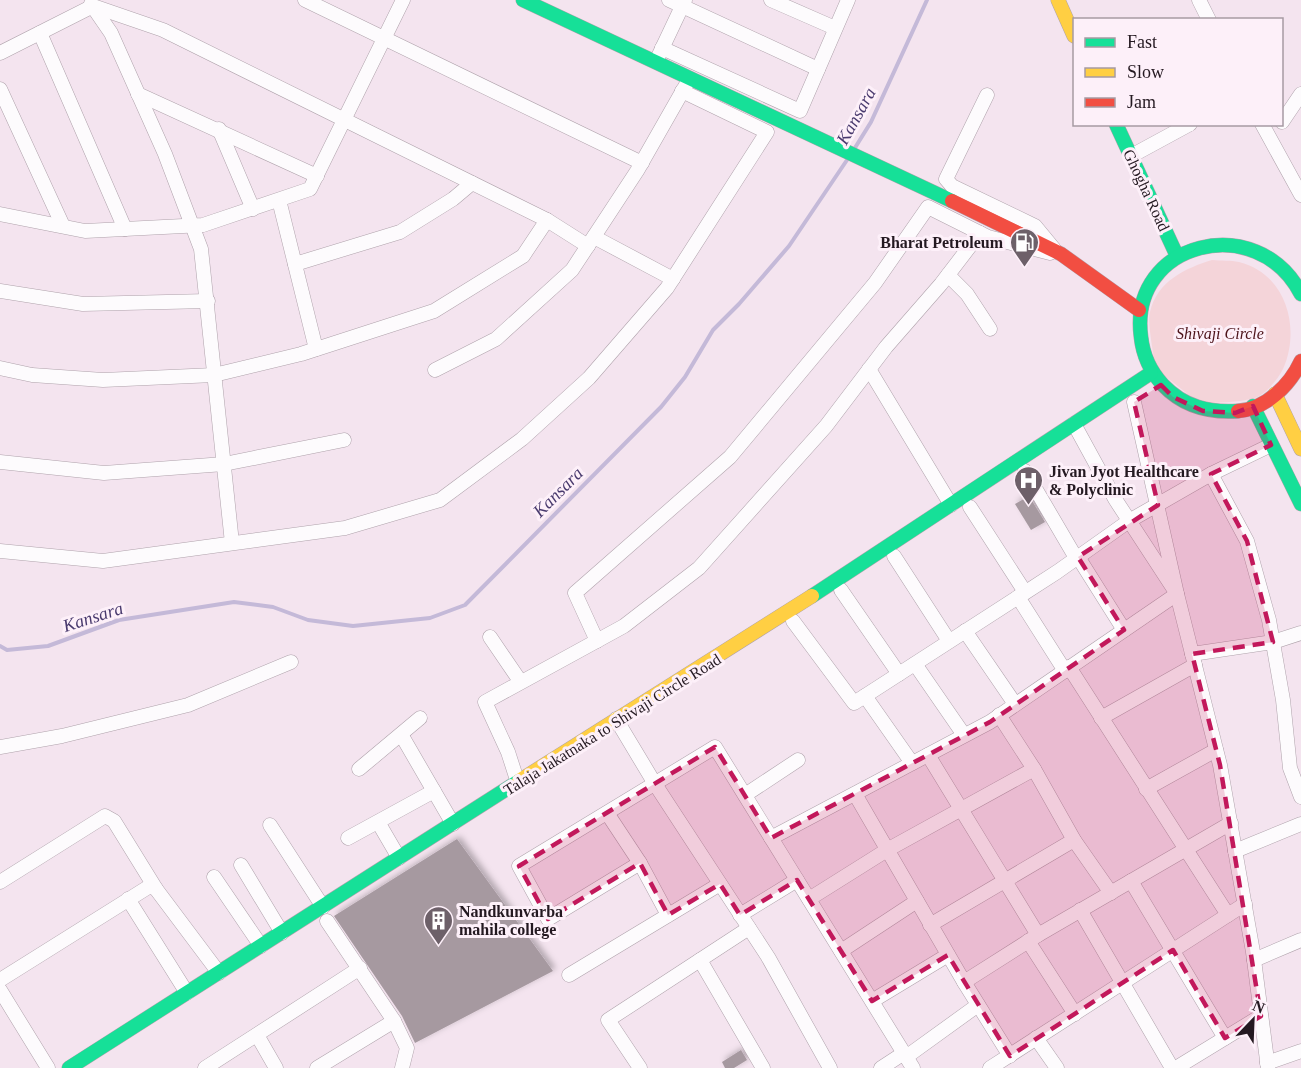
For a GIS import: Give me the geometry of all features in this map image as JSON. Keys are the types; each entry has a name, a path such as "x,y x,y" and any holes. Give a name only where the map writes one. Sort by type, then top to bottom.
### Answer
{"main road":[{"path":"523,0 1021,234 1058,253 1139,309"},
{"path":"1062,3 1073,33"},
{"name":"Ghogha Road","path":"1117,126 1178,255"},
{"path":"1300,287 1275,260 1244,245 1210,243 1178,255 1153,279 1139,309 1139,342 1151,373 1148,393 1173,397 1203,411 1235,412 1266,402 1291,381 1301,361"},
{"name":"Talaja Jakatnaka to Shivaji Circle Road","path":"322,918 399,858 518,783 793,621 1025,471 1151,373"},
{"name":"Talaja Jakatnaka to Shivaji Circle Road","path":"69,1068 282,933 322,918 951,505 1077,430 1148,393"},
{"path":"1275,394 1301,449"},
{"path":"1253,406 1301,504"}],"street":[{"path":"304,0 642,163"},
{"path":"0,214 86,231 203,225 310,189 403,0"},
{"path":"771,0 835,28"},
{"path":"1199,0 1208,18"},
{"path":"656,62 679,2 818,69"},
{"path":"662,48 800,111 835,28 843,2"},
{"path":"0,53 91,3"},
{"path":"91,3 111,33 193,225 201,249 232,543"},
{"path":"91,3 163,30 591,242 673,279"},
{"path":"40,33 125,229"},
{"path":"435,370 495,339 572,270 642,163 690,78"},
{"path":"0,89 63,226"},
{"path":"0,551 103,561 345,528 440,500 522,439 589,378 673,279 767,132 682,91"},
{"path":"138,94 219,129 317,176"},
{"path":"987,94 945,179 952,186 1035,225 1058,253"},
{"path":"1283,119 1300,96"},
{"path":"1131,156 1186,126"},
{"path":"1263,126 1301,195"},
{"path":"1270,138 1278,126"},
{"path":"219,129 253,208"},
{"path":"295,264 400,232 453,199 472,183"},
{"path":"279,200 316,349"},
{"path":"597,641 575,593 730,457 875,283 928,207 980,233 1036,250 1058,253"},
{"path":"0,368 32,375 104,380 214,375 316,349 434,311 523,256 548,220"},
{"path":"518,783 508,752 485,702 624,626 699,568 722,540 781,480 980,233"},
{"path":"948,275 968,294 990,329"},
{"path":"0,291 83,304 208,301"},
{"path":"869,369 951,505"},
{"path":"1148,393 1158,505 1177,594 1216,750 1245,904 1268,1065 1301,1051"},
{"path":"1077,430 1129,521 1177,594"},
{"path":"0,462 104,473 224,464 344,440"},
{"path":"793,621 854,703 1022,595 1129,521 1212,474 1271,445"},
{"path":"1025,471 1077,558 1124,630"},
{"path":"1212,474 1247,541 1273,642 1290,768 1301,798"},
{"path":"970,507 1067,669 1227,915"},
{"path":"894,556 950,642"},
{"path":"841,590 899,674"},
{"path":"771,838 999,715 1177,594"},
{"path":"965,631 1015,704"},
{"path":"1101,718 1194,660 1273,642 1301,633"},
{"path":"490,637 520,681"},
{"path":"0,747 62,736 188,705 291,662"},
{"path":"915,664 964,735"},
{"path":"865,696 912,763"},
{"path":"999,715 1034,769 1074,840 1111,892"},
{"path":"359,769 420,718"},
{"path":"619,723 655,784 768,957 830,1068"},
{"path":"402,735 453,824"},
{"path":"640,863 548,919 519,866 715,747 907,1059"},
{"path":"1146,789 1216,750"},
{"path":"928,755 1005,881 1075,1014"},
{"path":"745,795 798,760"},
{"path":"809,899 887,850 1034,769"},
{"path":"348,838 434,791"},
{"path":"855,794 930,925 1010,1056"},
{"path":"607,813 640,863 668,915"},
{"path":"0,882 105,816 114,820 156,889 219,973"},
{"path":"378,822 399,858"},
{"path":"964,982 1033,938 1230,823"},
{"path":"1235,851 1301,824"},
{"path":"270,825 322,918 360,968 394,1021 407,1048 402,1068"},
{"path":"930,925 1074,840"},
{"path":"241,865 282,933"},
{"path":"213,877 261,946"},
{"path":"740,915 797,880"},
{"path":"1131,881 1226,1038"},
{"path":"569,975 720,884"},
{"path":"0,980 147,886 156,889"},
{"path":"128,899 187,993"},
{"path":"841,951 917,901"},
{"path":"991,1068 1245,904"},
{"path":"1080,910 1174,1068 1262,1016"},
{"path":"634,1066 608,1020 749,928"},
{"path":"1254,960 1301,940"},
{"path":"872,1001 948,954"},
{"path":"700,960 763,1068"},
{"path":"206,1068 360,968"},
{"path":"0,990 48,1068"},
{"path":"881,1068 907,1059 978,1005"},
{"path":"317,1068 394,1021"},
{"path":"257,1035 276,1068"},
{"path":"1036,1038 1057,1068"}],"highlighted area":[{"path":"1161,385 1173,397 1203,411 1235,413 1253,406 1271,445 1211,474 1247,541 1273,642 1192,654 1220,765 1261,1016 1225,1038 1173,950 1010,1056 948,955 872,1001 797,880 740,915 720,884 668,915 640,863 548,919 519,866 715,747 771,838 990,722 1124,630 1078,557 1158,505 1134,402"}],"green space":[{"name":"Shivaji Circle","path":"1212,260 1236,261 1255,268 1269,278 1286,305 1290,321 1290,337 1283,369 1275,382 1263,393 1248,400 1200,404 1155,368 1149,324 1154,301 1159,292 1174,277"}],"building":[{"path":"1029,496 1045,522 1031,530 1015,504"},
{"name":"Nandkunvarba mahila college","path":"457,839 553,971 415,1043 402,1016 334,916"},
{"path":"741,1050 747,1060 734,1068 725,1068 722,1062"}],"waterway":[{"name":"Kansara","path":"853,151 871,122 927,0"},
{"name":"Kansara","path":"0,646 7,650 48,646 119,620 234,602 273,607 308,620 353,626 430,618 465,605 661,407 685,377 713,330 739,304 789,246 847,160"}],"traffic: fast":[{"path":"523,0 952,201"},
{"path":"1117,126 1177,256"},
{"path":"1238,411 1217,411 1188,403 1171,393 1154,374 1145,357 1141,337 1142,304 1154,278 1175,259 1200,248 1228,245 1256,252 1281,268 1301,294"},
{"path":"812,596 1151,373"},
{"path":"1253,406 1301,504"},
{"path":"69,1068 519,781"}],"traffic: slow":[{"path":"1058,0 1073,34"},
{"path":"1275,394 1301,449"},
{"path":"519,781 812,596"}],"traffic: jam":[{"path":"952,201 1061,254 1139,310"},
{"path":"1238,411 1258,406 1276,394 1284,387 1301,361"}],"place":[{"name":"Bharat Petroleum","path":"1024,268"},
{"name":"Jivan Jyot Healthcare & Polyclinic","path":"1028,506"},
{"name":"Nandkunvarba mahila college","path":"438,946"}]}
